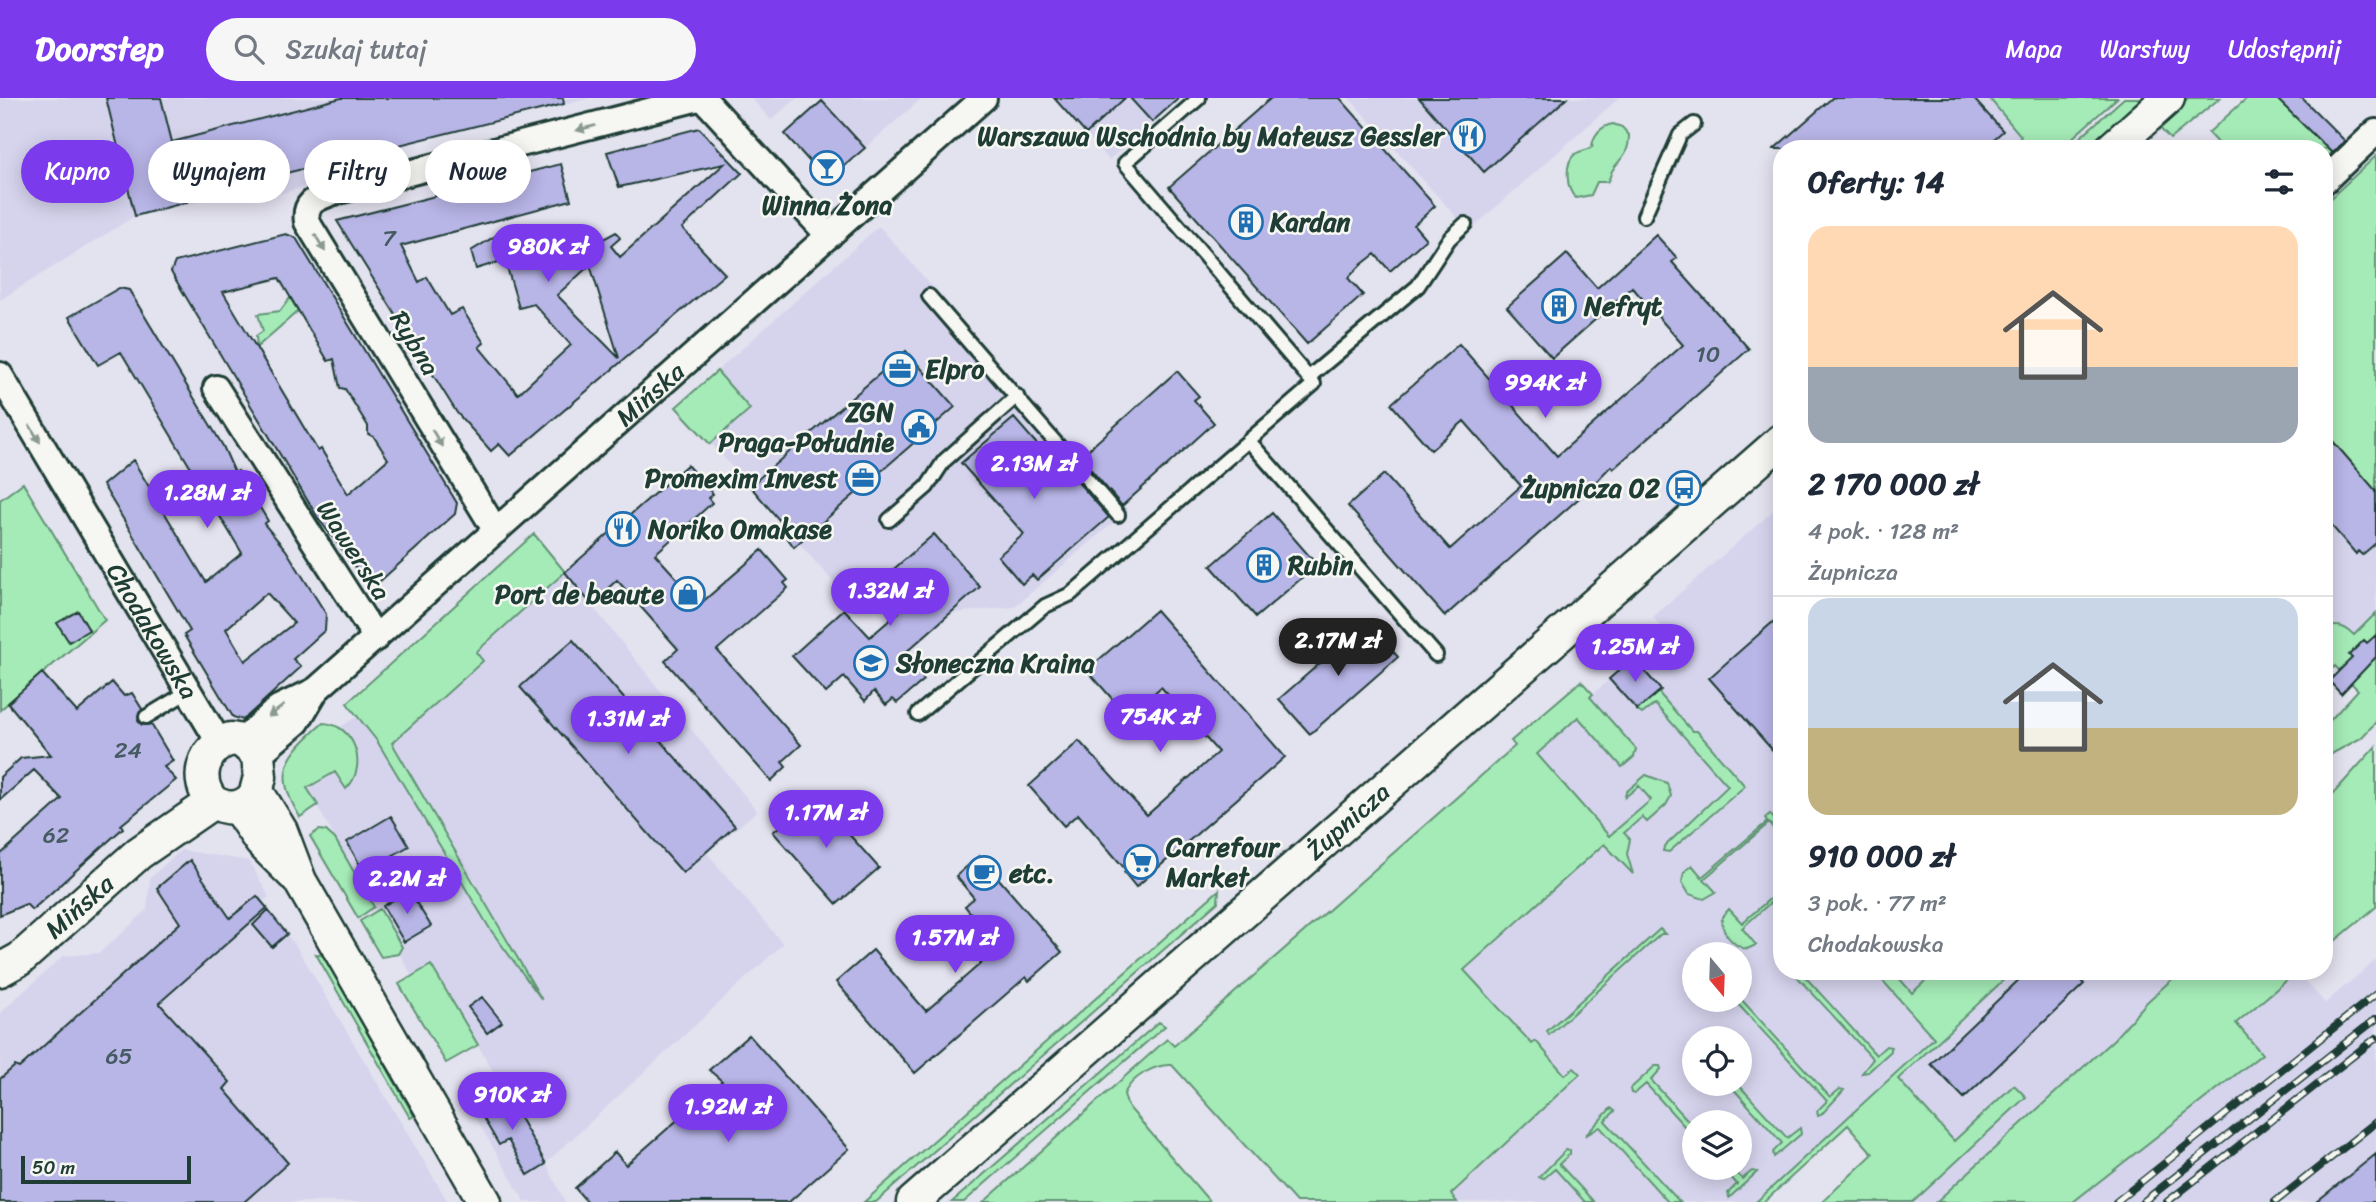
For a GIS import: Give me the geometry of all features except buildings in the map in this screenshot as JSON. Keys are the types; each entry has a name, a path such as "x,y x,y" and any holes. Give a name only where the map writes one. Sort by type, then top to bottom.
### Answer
{"street":[{"name":"Rybna","path":"496,531 307,222 305,211 309,204 331,194 701,98"},
{"path":"701,98 829,236"},
{"name":"Mińska","path":"240,746 278,708 316,690 376,638 984,98"},
{"path":"2121,140 2168,98"},
{"path":"2333,173 2376,132"},
{"name":"Chodakowska","path":"0,375 189,691 240,746"},
{"name":"Wawerska","path":"216,388 376,638"},
{"name":"Żupnicza","path":"912,1202 1773,448"},
{"path":"228,795 260,777 240,746 205,758 228,795 281,831 300,881 485,1202"},
{"name":"Mińska","path":"0,988 11,978 10,964 139,853 160,817 228,795"}],"lane":[{"path":"918,713 1045,606 1071,594 1314,384 1125,163 1199,98"},
{"path":"1644,216 1680,135 1694,124"},
{"path":"1309,377 1418,286 1449,239 1465,224"},
{"path":"929,296 1118,514"},
{"path":"889,520 930,484 944,461 1017,396"},
{"path":"1248,441 1436,655"},
{"path":"146,717 189,691"}],"shaded area":[{"path":"0,98 589,98 411,144 411,140 304,140 304,187 290,191 290,140 148,140 148,203 192,203 135,216 0,300"},
{"path":"751,98 797,98 771,120"},
{"path":"820,98 922,98 865,148"},
{"path":"1055,98 1171,98 1174,102 1109,160"},
{"path":"1349,98 1619,98 1469,231"},
{"path":"1970,98 1989,98 2021,136 2018,140 1923,140"},
{"path":"879,226 1128,510 1014,607 953,613 919,641 854,568 835,584 711,443 750,409 717,371"},
{"path":"2333,415 2376,465 2376,626 2333,667"},
{"path":"1773,511 1773,980 2304,980 2325,1003 2376,960 2376,1202 1891,1202 1897,1079 1764,1202 1371,1202 1515,746 1511,741 1581,681 1593,694 1664,631 1653,617"},
{"path":"565,572 757,811 707,853 783,944 546,1163 565,1202 525,1202 464,1098 498,1079 431,966 412,976 307,788 335,772 345,789 344,732 339,728 357,716 377,741"},
{"path":"181,850 249,861 269,897 261,903 280,923 279,926 296,946 448,1202 0,1202 0,1013 63,956 99,953 123,932 147,910 150,878"}],"green space":[{"path":"1989,98 2117,98 2070,140 2018,140 2021,136"},
{"path":"2124,98 2149,98 2102,140 2077,140"},
{"path":"2188,98 2220,98 2170,139 2157,125"},
{"path":"2247,98 2276,98 2319,140 2215,140 2208,133"},
{"path":"1613,124 1622,127 1629,135 1625,153 1607,182 1597,182 1591,195 1576,198 1570,189 1568,176 1571,158 1592,147 1598,132"},
{"path":"2376,156 2376,491 2333,441 2333,196"},
{"path":"290,298 298,311 257,347 256,336 263,331 258,314 280,311"},
{"path":"717,371 750,409 710,444 676,407"},
{"path":"23,483 105,620 0,710 0,500"},
{"path":"534,534 565,572 476,652 483,661 392,743 542,1000 490,929 377,741 347,703"},
{"path":"2376,613 2376,722 2361,738 2333,753 2333,717 2358,690 2335,666 2333,668 2333,627 2340,626 2354,635"},
{"path":"1581,681 1593,694 1590,697 1636,749 1634,757 1622,767 1578,717 1537,754 1609,836 1651,800 1639,786 1625,797 1626,792 1646,775 1667,783 1671,796 1666,805 1647,822 1642,817 1624,833 1630,839 1627,854 1633,874 1604,844 1464,970 1532,1044 1536,1041 1565,1075 1574,1068 1580,1074 1451,1194 1457,1202 1296,1202 1172,1065 1165,1065 1151,1069 1132,1082 1124,1094 1127,1105 1210,1202 984,1202 1167,1039 1174,1046 1515,746 1511,741"},
{"path":"1658,692 1692,731 1697,731 1745,786 1669,852 1663,851 1664,847 1728,786 1655,704 1642,714 1637,710"},
{"path":"323,723 334,725 350,739 355,748 357,770 346,789 335,772 307,788 318,805 300,817 291,801 285,775 300,745"},
{"path":"2376,746 2376,907 2333,943 2333,794"},
{"path":"1770,814 1773,818 1773,828 1769,823 1704,879 1716,892 1704,899 1689,894 1682,882 1684,872 1692,865 1702,877 1767,822 1765,818"},
{"path":"319,830 326,831 335,839 374,907 358,918 310,836"},
{"path":"1219,890 1218,902 876,1202 864,1202"},
{"path":"1773,896 1773,900 1742,928 1756,945 1752,947 1752,942 1732,942 1725,933 1722,917 1729,909 1742,923"},
{"path":"380,909 402,947 398,954 381,957 360,921"},
{"path":"1660,929 1665,934 1661,934 1549,1035 1547,1031"},
{"path":"316,954 324,956 414,1116 410,1118"},
{"path":"431,965 478,1045 446,1063 399,984"},
{"path":"1800,980 1808,980 1876,1055 1886,1046 1891,1047 1891,1051 1868,1072 1862,1073 1873,1059"},
{"path":"1882,980 1901,980 1912,993 1926,980 2003,980 1898,1079 1954,1141 2014,1085 2026,1097 1913,1202 1822,1202 1873,1154 1848,1125 1764,1202 1756,1202 1934,1038"},
{"path":"2171,980 2287,980 2236,1023 2262,1054 2073,1202 1936,1202 2114,1039"},
{"path":"1752,1011 1830,1097 1840,1089 1844,1090 1818,1116 1817,1111 1827,1101 1745,1012"},
{"path":"1159,1022 1165,1026 964,1202 952,1202"},
{"path":"1655,1066 1660,1066 1661,1069 1651,1080 1682,1114 1682,1124 1646,1084 1634,1094 1630,1089"},
{"path":"1740,1096 1749,1096 1787,1138 1800,1128 1801,1134 1774,1157 1773,1152 1782,1143"},
{"path":"1611,1108 1615,1111 1605,1121 1680,1202 1668,1202 1600,1127 1585,1136"},
{"path":"1566,1150 1570,1150 1570,1154 1559,1164 1594,1202 1585,1202 1555,1169 1543,1179 1539,1177"},
{"path":"1733,1180 1748,1180 1729,1198 1728,1193 1737,1184"}],"railway":[{"path":"2116,1202 2376,994"},
{"path":"2143,1202 2376,1019"},
{"path":"2167,1202 2376,1038"},
{"path":"2275,1202 2376,1122"}],"place":[{"name":"Warszawa Wschodnia by Mateusz Gessler","path":"1468,136"},
{"name":"Winna Żona","path":"827,168"},
{"name":"Kardan","path":"1246,222"},
{"name":"Nefryt","path":"1559,306"},
{"name":"Elpro","path":"900,369"},
{"name":"ZGN Praga-Południe","path":"919,427"},
{"name":"Promexim Invest","path":"863,478"},
{"name":"Żupnicza 02","path":"1684,488"},
{"name":"Noriko Omakase","path":"623,529"},
{"name":"Rubin","path":"1264,565"},
{"name":"Port de beaute","path":"688,594"},
{"name":"Słoneczna Kraina","path":"871,663"},
{"name":"Carrefour Market","path":"1141,862"},
{"name":"etc.","path":"984,873"}]}
